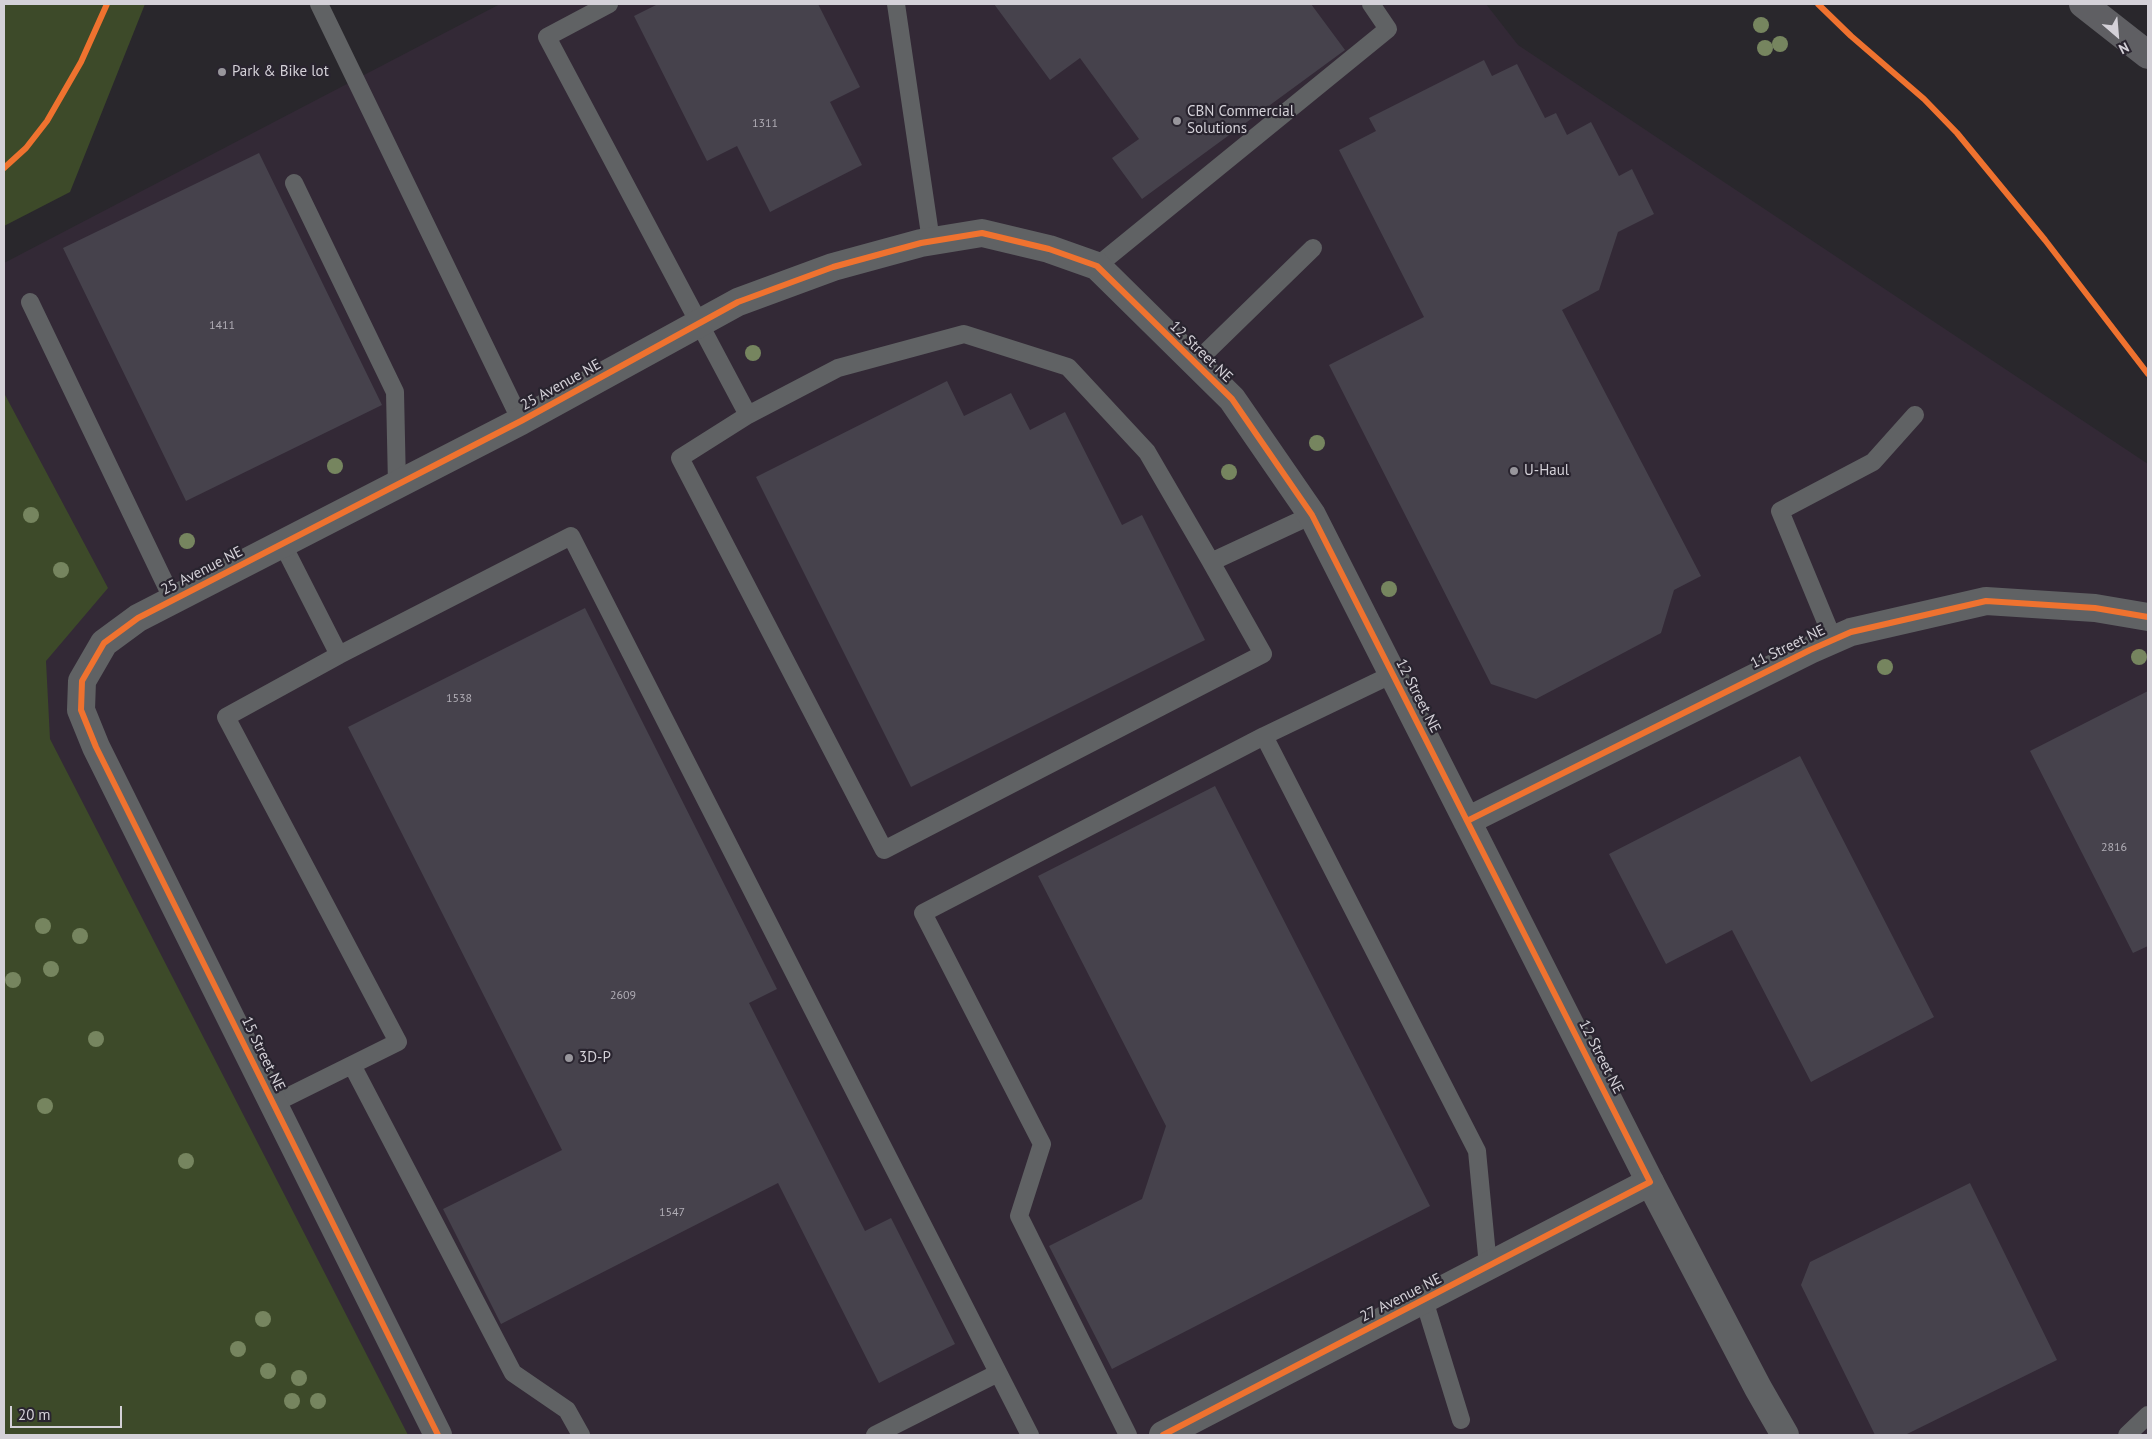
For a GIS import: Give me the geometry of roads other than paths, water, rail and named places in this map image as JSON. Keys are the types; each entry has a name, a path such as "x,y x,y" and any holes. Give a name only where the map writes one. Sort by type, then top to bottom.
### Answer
{"highway":[{"path":"2083,4 2148,55"}],"street":[{"name":"25 Avenue NE","path":"82,680 104,643 138,618 522,422 738,302 833,268 931,241 982,233 1049,249 1097,266"},
{"name":"12 Street NE","path":"1097,266 1232,399 1312,515 1650,1182 1758,1388 1785,1435"},
{"name":"11 Street NE","path":"1467,821 1833,639 1851,632 1986,602 2095,608 2148,617"},
{"name":"15 Street NE","path":"82,680 81,710 96,747 438,1435"},
{"name":"27 Avenue NE","path":"1174,1433 1650,1182"}],"lane":[{"path":"319,4 522,422"},
{"path":"609,4 547,37 748,415"},
{"path":"896,4 931,241"},
{"path":"1097,266 1388,29 1370,4"},
{"path":"294,183 395,392 397,485"},
{"path":"1195,363 1313,248"},
{"path":"30,302 173,600"},
{"path":"964,334 1068,367 1147,452 1211,562 1262,654 884,850 680,458 748,415 838,368 964,334"},
{"path":"1833,639 1780,511 1873,462 1915,415"},
{"path":"1211,562 1312,515"},
{"path":"273,1104 398,1042 226,717 339,655 571,536 1030,1435"},
{"path":"282,544 339,655"},
{"path":"1128,1435 1019,1216 1042,1144 923,913 1264,736 1393,674"},
{"path":"1264,736 1477,1151 1488,1266"},
{"path":"352,1065 513,1373 568,1410 581,1435"},
{"path":"1424,1300 1461,1420"},
{"path":"875,1435 998,1373"},
{"path":"2127,1435 2148,1415"}],"place":[{"name":"Park & Bike lot","path":"222,72"},
{"name":"CBN Commercial Solutions","path":"1177,121"},
{"name":"U-Haul","path":"1514,471"},
{"name":"3D-P","path":"569,1058"}]}
